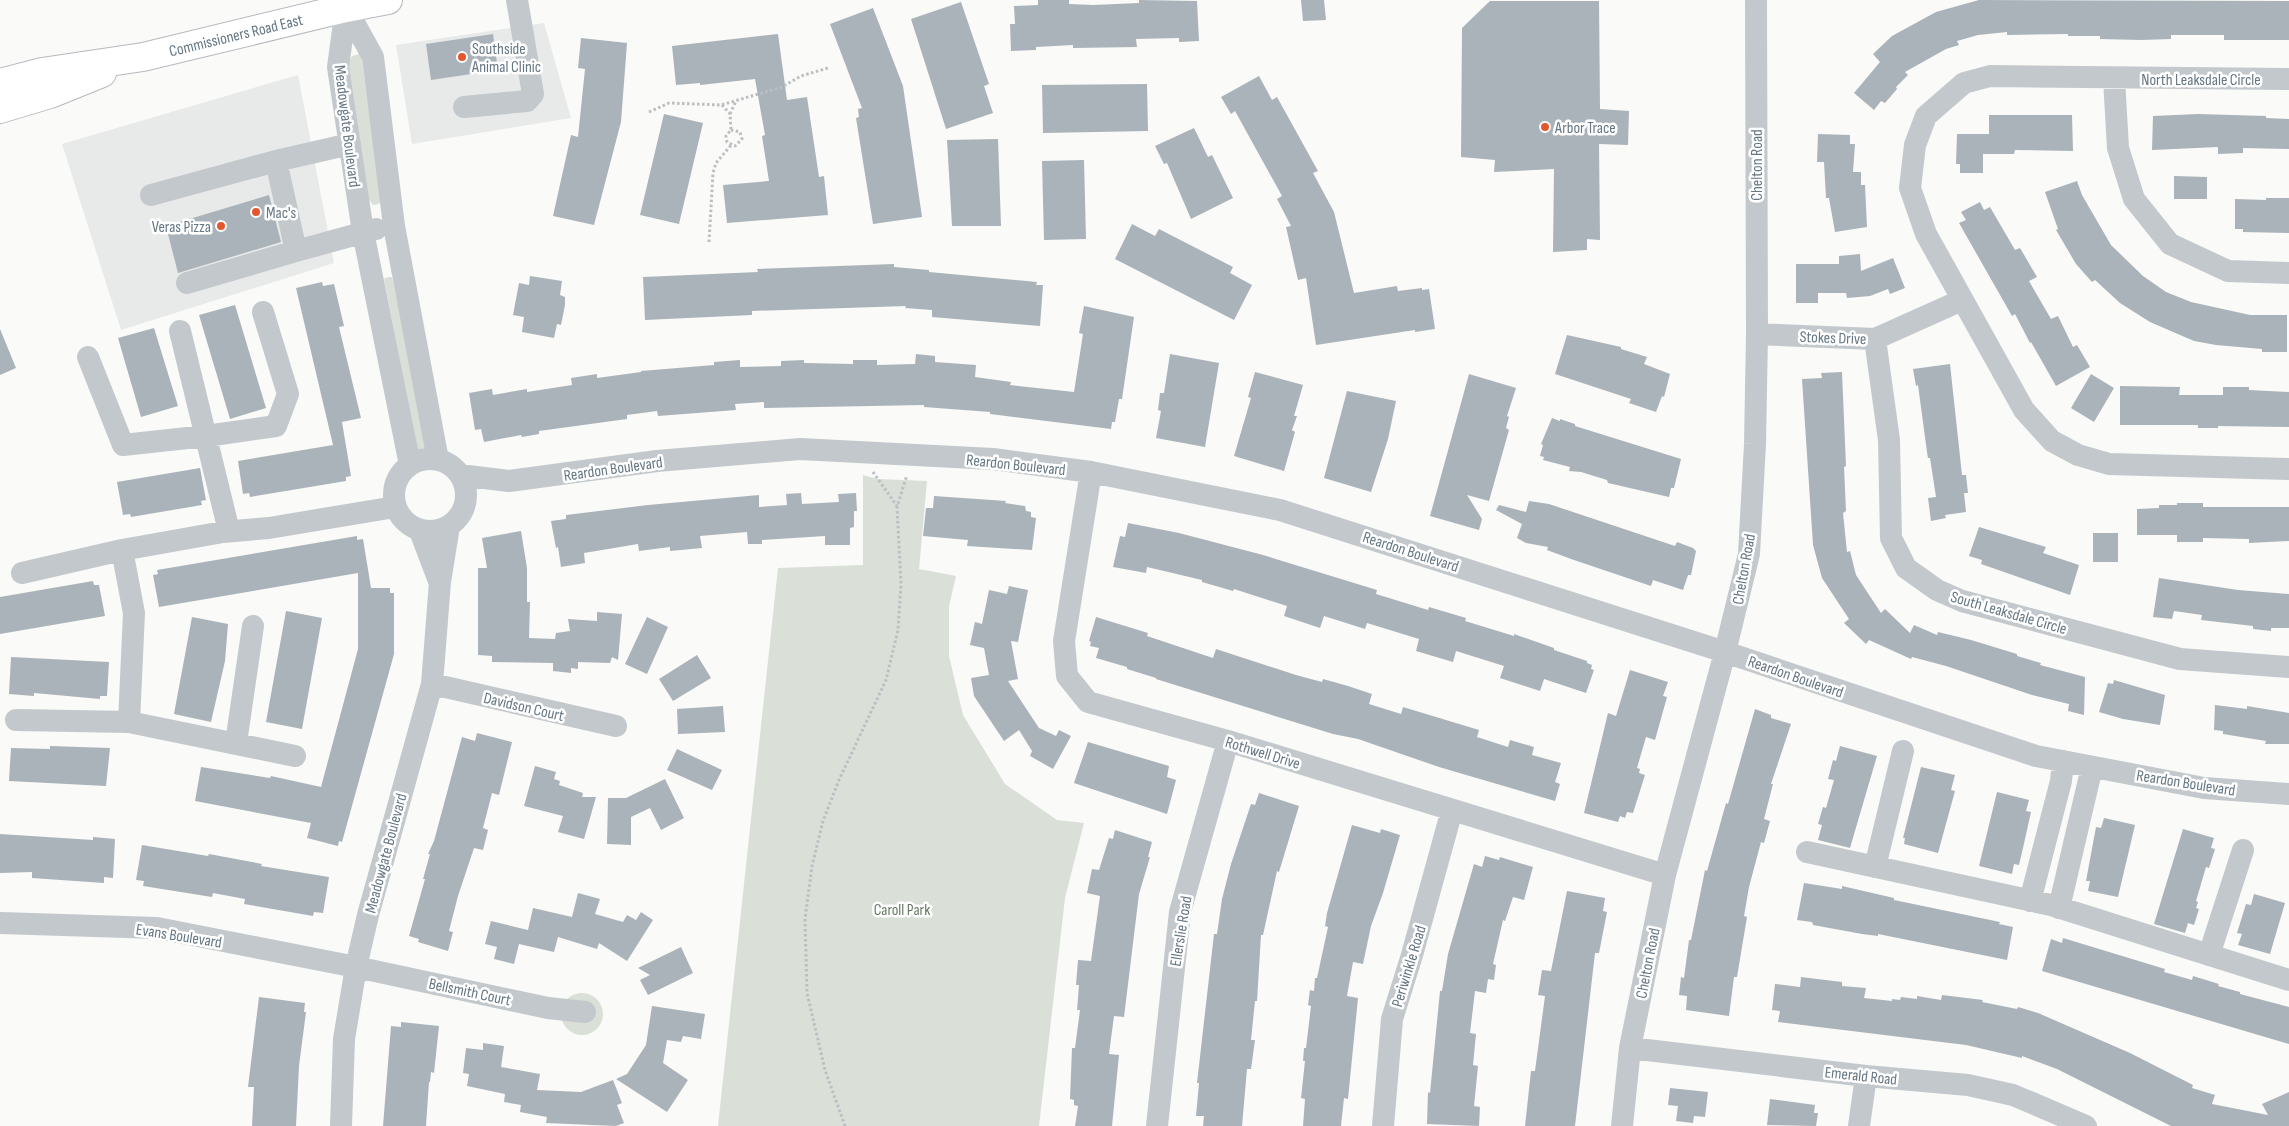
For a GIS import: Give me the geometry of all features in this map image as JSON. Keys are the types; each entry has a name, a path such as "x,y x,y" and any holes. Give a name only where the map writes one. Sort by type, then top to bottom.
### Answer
{"main road":[{"name":"Commissioners Road East","path":"0,83 42,72 143,57 346,8 388,0"},
{"name":"Commissioners Road East","path":"0,109 50,94 143,57"}],"street":[{"path":"464,107 527,100 533,94 517,0"},
{"name":"Chelton Road","path":"1622,1126 1630,1048 1665,876 1725,652 1749,554 1755,444 1757,334 1756,0"},
{"name":"Meadowgate Boulevard","path":"346,8 338,67 362,232 410,465"},
{"name":"Meadowgate Boulevard","path":"346,8 373,57 394,226 438,460"},
{"name":"North Leaksdale Circle","path":"1962,300 1926,234 1910,188 1915,145 1926,116 1964,83 1990,76 2289,79"},
{"path":"2114,78 2118,148 2134,199 2170,244 2228,271 2289,272"},
{"path":"151,195 276,161 350,144"},
{"path":"276,161 296,251"},
{"path":"187,283 362,232 394,226"},
{"path":"1962,300 2024,410 2052,441 2078,455 2109,464 2136,466 2289,469"},
{"name":"Stokes Drive","path":"1757,334 1874,339 1962,300"},
{"path":"88,357 123,445 276,426 288,394 263,312"},
{"path":"180,331 230,532"},
{"name":"South Leaksdale Circle","path":"1874,339 1889,440 1891,538 1906,568 1936,590 1962,601 2180,659 2289,667"},
{"name":"Reardon Boulevard","path":"465,504 484,493 510,482 657,461 800,449 993,459 1091,472 1280,510 1725,652 2036,756 2204,788 2289,794"},
{"path":"424,459 438,460 450,465 460,475 466,494 465,504 459,517 449,526 435,531 420,530 408,524 398,514 393,501 394,487 400,474 410,465 424,459"},
{"name":"Rothwell Drive","path":"1091,472 1064,641 1068,676 1088,702 1228,741 1665,876"},
{"name":"Reardon Boulevard","path":"460,475 510,482"},
{"path":"22,572 122,550 395,507"},
{"name":"Meadowgate Boulevard","path":"341,1126 344,1038 356,967 368,915 432,684 440,582 449,526"},
{"name":"Meadowgate Boulevard","path":"420,530 440,582"},
{"path":"122,550 134,613 129,722"},
{"path":"236,744 253,626"},
{"name":"Davidson Court","path":"432,684 616,726"},
{"path":"16,720 129,722 294,756"},
{"name":"Ellerslie Road","path":"1157,1126 1180,912 1228,741"},
{"path":"1875,867 1904,750"},
{"path":"2030,901 2061,781 2063,761"},
{"path":"2059,908 2092,767"},
{"name":"Periwinkle Road","path":"1383,1126 1392,1018 1412,955 1452,810"},
{"path":"2209,955 2243,850"},
{"path":"1807,852 2059,908 2289,980"},
{"name":"Evans Boulevard","path":"0,923 157,928 356,967"},
{"name":"Bellsmith Court","path":"356,967 548,1008 585,1012"},
{"name":"Emerald Road","path":"1630,1048 1866,1076 1968,1085 2013,1095 2086,1126"},
{"path":"1860,1126 1866,1076"}],"path":[{"path":"649,112 669,102 721,105 782,87 801,76 828,68"},
{"path":"731,130 740,132 742,139 735,146 727,142 726,136 731,130 730,114 736,101"},
{"path":"721,105 730,114"},
{"path":"709,242 713,173 716,163 732,144"},
{"path":"872,471 897,507"},
{"path":"845,1126 825,1070 807,993 806,919 812,866 823,821 839,780 886,680 898,630 901,584 897,507 908,475"}],"shaded area":[{"path":"544,23 571,118 412,144 396,45"},
{"path":"298,75 334,263 121,330 62,144"}],"green space":[{"path":"359,54 362,59 381,199 379,204 373,205 369,200 348,63 352,56"},
{"path":"392,277 429,452 418,451 384,279"},
{"name":"Caroll Park","path":"863,475 878,479 927,481 919,569 956,576 949,606 949,656 963,715 1005,784 1057,820 1084,823 1065,898 1039,1126 718,1126 778,568 863,565"},
{"path":"582,993 597,999 603,1014 597,1029 582,1035 567,1029 561,1014 567,999"}],"building":[{"path":"1038,0 1069,0 1069,4 1093,5 1139,3 1139,0 1197,1 1199,41 1179,42 1179,38 1136,39 1137,47 1073,48 1073,45 1036,47 1036,50 1011,51 1010,24 1015,24 1014,6 1038,5"},
{"path":"1301,0 1324,0 1326,20 1303,21"},
{"path":"1979,0 2289,1 2289,40 2224,40 2224,35 2171,35 2171,39 2141,40 2100,39 2100,36 2068,36 2068,34 2007,35 2007,32 1978,35 1957,41 1959,45 1946,49 1905,72 1908,75 1896,87 1897,89 1885,103 1881,101 1874,110 1854,93 1880,62 1873,54 1892,36 1936,12"},
{"name":"Arbor Trace","path":"1490,1 1599,1 1600,109 1629,111 1628,145 1599,144 1600,240 1587,239 1587,250 1553,252 1554,169 1494,172 1495,160 1461,157 1462,28"},
{"path":"961,2 989,84 984,86 993,113 946,129 911,19"},
{"path":"873,8 903,86 922,217 873,224 856,118 859,117 858,109 862,108 830,24"},
{"name":"Southside Animal Clinic","path":"493,34 498,70 431,80 426,44"},
{"path":"778,34 787,100 807,97 819,177 824,176 828,215 727,223 723,185 769,181 762,136 765,135 755,79 700,85 700,83 676,85 672,46"},
{"path":"581,38 627,43 621,122 594,225 553,216 571,135 578,137 585,69 578,68"},
{"path":"1259,76 1272,100 1277,97 1318,171 1313,173 1334,212 1354,293 1397,286 1398,291 1429,289 1435,329 1415,332 1415,330 1316,345 1306,278 1298,280 1286,227 1291,226 1277,199 1282,196 1235,111 1231,114 1221,97"},
{"path":"1147,84 1148,131 1043,133 1042,85"},
{"path":"664,114 703,123 679,224 640,215"},
{"path":"2198,114 2266,116 2266,118 2289,119 2289,149 2243,148 2243,153 2218,154 2218,147 2152,150 2153,116"},
{"path":"1989,115 2072,115 2073,151 2015,150 2014,154 1983,154 1983,173 1960,173 1960,164 1956,164 1957,134 1989,134"},
{"path":"1194,128 1208,157 1212,155 1233,198 1191,219 1167,163 1164,164 1155,146"},
{"path":"1818,134 1850,135 1850,144 1855,144 1853,172 1861,172 1861,185 1865,185 1867,227 1835,232 1829,198 1826,198 1824,162 1817,162"},
{"path":"998,139 1001,226 952,226 947,140"},
{"path":"1084,160 1086,239 1044,240 1042,161"},
{"path":"2174,176 2207,177 2207,199 2174,199"},
{"path":"2077,181 2082,195 2111,245 2143,276 2166,292 2191,302 2250,315 2287,315 2287,352 2262,352 2262,349 2194,341 2150,322 2120,303 2095,280 2092,282 2076,264 2056,230 2058,229 2045,192"},
{"path":"269,195 281,242 178,273 166,226"},
{"path":"2266,198 2289,198 2289,233 2243,232 2243,229 2235,229 2235,199 2266,200"},
{"path":"1980,202 1984,210 1990,207 2015,250 2020,248 2037,277 2029,281 2051,319 2058,316 2073,347 2077,345 2090,367 2056,386 2015,314 2012,316 1959,223 1966,220 1961,212"},
{"path":"1132,224 1155,236 1159,229 1233,267 1230,273 1252,285 1234,320 1115,259"},
{"path":"1860,254 1861,271 1893,258 1905,288 1890,294 1888,289 1870,296 1847,298 1846,293 1818,293 1818,303 1796,303 1796,264 1839,264 1839,256"},
{"path":"894,264 894,267 929,270 929,272 1037,282 1036,285 1043,285 1040,326 932,317 932,310 905,308 906,306 752,311 752,315 645,320 643,277 758,272 757,269"},
{"path":"530,276 562,281 560,295 565,297 565,305 561,325 557,324 554,338 522,332 524,317 513,315 519,283 529,285"},
{"path":"322,282 323,286 334,284 344,326 339,327 361,418 342,422 351,476 346,477 346,481 250,497 249,493 243,494 238,461 333,445 296,288"},
{"path":"235,305 266,408 230,419 199,315"},
{"path":"1084,306 1134,317 1122,399 1119,399 1115,422 1112,422 1111,429 990,414 990,412 924,407 924,405 764,408 764,402 735,404 736,410 658,416 657,411 627,415 627,419 539,431 539,434 522,437 521,435 484,442 481,429 475,430 469,393 492,389 493,395 527,389 527,392 572,385 571,378 597,374 597,378 641,371 714,365 714,362 740,360 740,367 781,366 781,361 804,360 804,363 853,364 853,360 877,360 877,365 915,364 916,354 935,356 935,362 976,365 975,377 1011,382 1010,385 1074,392 1083,334 1079,333"},
{"path":"154,328 178,406 141,417 118,338"},
{"path":"0,329 16,368 0,375"},
{"path":"1567,335 1621,347 1621,349 1647,357 1644,364 1670,374 1664,397 1662,396 1656,412 1629,403 1631,399 1555,374"},
{"path":"1170,354 1219,363 1205,447 1156,438 1161,411 1158,410 1160,393 1164,393"},
{"path":"1950,364 1962,475 1966,475 1968,493 1964,493 1966,512 1945,515 1946,518 1931,521 1928,498 1936,497 1930,458 1928,458 1927,452 1918,385 1916,386 1913,369"},
{"path":"1255,372 1303,385 1294,416 1297,416 1292,430 1295,432 1284,471 1234,456 1251,398 1248,397"},
{"path":"1842,372 1846,466 1844,467 1846,511 1843,513 1847,552 1850,551 1856,575 1881,613 1885,609 1910,633 1914,625 1937,635 1938,632 1971,640 2017,654 2017,656 2041,663 2040,665 2085,677 2084,715 2068,711 2069,704 2032,695 1946,666 1912,657 1911,659 1869,640 1866,644 1844,623 1849,619 1822,578 1813,545 1802,379 1822,378 1821,373"},
{"path":"1469,374 1516,388 1507,416 1509,417 1506,428 1509,430 1489,501 1467,495 1482,519 1479,530 1430,516"},
{"path":"2091,374 2114,388 2094,422 2071,408"},
{"path":"2120,386 2180,387 2179,395 2223,395 2223,387 2249,387 2249,390 2289,392 2289,427 2218,426 2218,428 2198,428 2198,425 2120,425"},
{"path":"1347,391 1396,401 1388,439 1371,492 1324,478"},
{"path":"1552,418 1681,459 1674,488 1671,488 1669,497 1608,483 1607,480 1581,472 1569,471 1570,467 1543,460 1544,457 1540,456 1543,445 1541,444"},
{"path":"200,468 206,500 201,501 202,505 131,517 130,514 123,515 117,482"},
{"path":"801,493 802,504 839,502 838,494 856,493 857,511 854,511 854,527 850,528 850,545 825,545 825,536 762,540 762,544 748,544 747,532 700,536 702,548 670,551 670,547 639,551 638,544 584,553 585,563 561,567 551,521 566,519 566,515 759,495 759,507 787,505 786,494"},
{"path":"934,496 1006,501 1005,503 1025,506 1026,511 1031,512 1031,517 1036,518 1032,550 967,546 968,540 923,536 926,508 933,508"},
{"path":"1529,501 1549,504 1675,546 1677,542 1693,548 1696,551 1691,575 1688,575 1683,590 1653,580 1651,586 1547,550 1548,547 1526,543 1517,538 1522,524 1496,510 1499,505 1526,512"},
{"path":"2177,503 2203,503 2203,507 2289,507 2289,541 2249,543 2249,539 2203,538 2203,542 2177,542 2177,535 2137,535 2137,509 2159,508 2159,505 2177,505"},
{"path":"1128,523 1179,533 1263,555 1377,590 1376,594 1428,610 1429,607 1466,618 1465,621 1514,636 1514,634 1587,661 1587,663 1592,665 1591,669 1594,670 1586,693 1544,679 1540,691 1500,678 1504,666 1456,651 1453,662 1416,651 1419,639 1367,623 1365,629 1324,616 1320,628 1284,616 1287,606 1234,589 1233,591 1202,582 1202,580 1147,567 1146,573 1113,567 1120,536 1125,537"},
{"path":"1979,527 2046,547 2043,553 2079,565 2070,595 1981,564 1982,560 1969,556"},
{"path":"521,531 527,568 527,602 530,602 529,638 555,639 556,633 570,631 568,619 597,621 597,612 622,614 618,660 612,657 610,663 578,662 578,669 571,668 571,673 553,671 553,663 492,662 492,656 478,655 478,568 487,568 482,538"},
{"path":"2093,533 2118,533 2118,562 2093,562"},
{"path":"357,536 357,540 363,539 371,588 390,588 390,593 394,593 394,654 342,842 339,841 338,846 307,838 311,823 195,801 201,767 270,778 271,776 321,787 358,649 358,573 159,607 153,575 158,574 157,570"},
{"path":"2159,578 2238,590 2289,594 2289,628 2271,628 2271,631 2253,629 2253,626 2201,620 2202,615 2174,611 2172,619 2153,617"},
{"path":"93,581 94,585 99,585 105,616 0,634 0,597"},
{"path":"1009,586 1028,590 1018,642 1011,641 1018,679 1008,681 1039,728 1056,736 1059,730 1071,736 1053,769 1030,756 1032,751 1019,730 1004,741 974,696 971,678 989,675 984,648 970,645 975,622 982,624 989,590 1007,594"},
{"path":"286,611 322,618 302,729 266,722"},
{"path":"192,617 228,624 225,661 211,722 174,714"},
{"path":"647,617 668,627 647,674 625,664"},
{"path":"1096,617 1148,633 1147,636 1213,658 1216,649 1296,675 1322,682 1323,679 1348,686 1372,694 1369,704 1401,714 1403,707 1479,730 1477,737 1508,747 1510,740 1534,747 1532,755 1561,763 1555,782 1560,784 1555,801 1439,767 1358,739 1333,734 1156,679 1127,669 1127,667 1096,658 1099,648 1090,646 1091,642 1089,641"},
{"path":"697,655 711,678 673,701 659,679"},
{"path":"11,657 109,662 107,696 100,696 100,699 34,693 34,696 9,694"},
{"path":"1630,670 1668,682 1663,696 1667,697 1655,740 1646,737 1637,768 1640,769 1639,773 1645,775 1633,813 1627,812 1625,818 1620,816 1618,822 1584,813 1608,713 1616,716"},
{"path":"2114,680 2165,695 2160,725 2123,719 2099,712 2108,683 2113,684"},
{"path":"2215,705 2247,709 2247,706 2289,713 2289,744 2265,744 2266,741 2223,734 2223,731 2214,730"},
{"path":"723,706 725,732 678,734 677,709"},
{"path":"1755,709 1771,715 1771,718 1791,724 1771,784 1773,784 1764,819 1770,821 1764,843 1761,842 1749,887 1744,916 1747,917 1737,977 1734,977 1729,1016 1686,1010 1687,996 1679,995 1681,977 1684,978 1689,940 1691,940 1705,870 1707,871 1726,803 1728,804"},
{"path":"477,733 512,742 499,795 492,793 483,828 488,830 483,850 474,848 458,896 449,931 453,932 448,951 418,942 419,939 409,936 425,879 423,879 430,854 428,854 434,841 462,737 475,741"},
{"path":"1088,742 1169,766 1167,777 1176,780 1167,814 1074,783"},
{"path":"50,746 110,748 106,786 9,781 11,748 50,749"},
{"path":"1840,746 1877,756 1850,848 1818,840 1822,825 1818,824 1823,807 1826,808 1834,780 1828,779 1833,760 1836,761"},
{"path":"677,749 722,770 712,790 667,770"},
{"path":"535,766 556,772 554,779 560,781 559,785 583,793 582,797 596,797 584,839 558,832 563,816 524,806"},
{"path":"1921,767 1955,775 1951,790 1955,791 1938,853 1904,844 1905,838 1903,838"},
{"path":"665,779 684,818 661,830 650,808 631,817 631,845 607,844 608,798 626,798"},
{"path":"1997,792 2029,800 2026,811 2031,812 2023,848 2019,865 2014,864 2012,874 1979,866"},
{"path":"1259,793 1299,806 1279,872 1277,871 1263,935 1261,935 1257,1001 1255,1001 1251,1040 1255,1040 1251,1069 1247,1069 1242,1126 1203,1126 1204,1116 1196,1116 1199,1083 1197,1083 1214,934 1217,934 1222,899 1231,864 1251,804 1255,805"},
{"path":"2104,818 2135,825 2118,897 2088,891 2090,881 2086,881 2096,827 2101,828"},
{"path":"1352,825 1380,833 1381,829 1400,835 1371,926 1363,964 1353,962 1347,996 1358,998 1348,1099 1344,1098 1341,1126 1303,1126 1305,1099 1301,1098 1305,1061 1303,1061 1304,1048 1306,1048 1311,1006 1308,1005 1310,990 1314,991 1315,978 1317,978 1328,927 1325,926 1327,913"},
{"path":"2183,829 2214,838 2211,848 2215,849 2209,868 2206,867 2196,901 2198,902 2196,908 2199,909 2194,925 2188,923 2185,933 2154,924"},
{"path":"1115,830 1152,842 1148,857 1150,857 1139,894 1124,1017 1114,1016 1109,1054 1119,1055 1112,1126 1075,1126 1078,1106 1074,1105 1074,1100 1070,1099 1072,1048 1075,1048 1080,1010 1077,1010 1079,985 1076,985 1078,960 1091,961 1100,896 1087,893 1092,869 1099,870 1109,838 1113,839"},
{"path":"0,834 93,840 93,837 115,839 113,878 104,877 104,883 32,878 32,872 0,873"},
{"path":"142,845 208,856 209,854 262,864 261,866 329,877 323,913 314,912 313,916 244,904 245,899 213,893 212,897 143,886 144,881 136,880"},
{"path":"1485,856 1499,860 1500,857 1533,867 1524,900 1513,897 1505,921 1503,920 1493,964 1496,965 1494,980 1488,979 1486,993 1475,991 1470,1033 1476,1034 1473,1065 1478,1066 1474,1106 1480,1107 1479,1126 1427,1124 1428,1092 1430,1093 1440,991 1442,991 1448,954 1474,864 1482,867"},
{"path":"1804,883 1842,889 1842,886 1894,898 1894,900 2000,922 1999,924 2013,927 2007,960 1878,934 1878,936 1862,934 1813,925 1812,922 1797,920"},
{"path":"1567,891 1605,898 1603,911 1607,912 1599,953 1595,953 1575,1126 1525,1126 1531,1071 1535,1071 1545,996 1538,995 1542,970 1551,971"},
{"path":"578,893 600,899 595,914 623,922 627,915 636,920 641,912 653,920 627,961 599,943 597,949 558,937 554,952 519,944 514,964 494,959 497,947 485,944 491,921 528,930 533,908 572,917"},
{"path":"2254,894 2285,903 2270,954 2238,945 2242,934 2237,933 2246,904 2251,905"},
{"path":"2063,938 2165,969 2164,972 2192,980 2193,976 2240,992 2240,994 2289,1007 2289,1044 2042,971 2051,939 2062,943"},
{"path":"681,947 693,973 648,995 640,980 650,975 638,968"},
{"path":"1801,977 1842,982 1842,986 1866,988 1864,998 1892,1001 1892,999 1900,1000 1901,997 1917,999 1917,996 1941,1000 1942,995 1983,1000 1982,1002 2017,1009 2018,1007 2038,1013 2130,1053 2193,1085 2192,1088 2215,1095 2212,1104 2268,1115 2262,1104 2289,1092 2289,1126 2171,1126 2057,1069 2022,1056 2022,1058 1966,1045 1778,1022 1780,1011 1772,1010 1775,984 1800,987"},
{"path":"259,997 305,1003 304,1012 306,1012 299,1066 296,1126 252,1126 254,1087 248,1087"},
{"path":"652,1006 705,1014 701,1039 683,1036 681,1042 667,1040 663,1063 688,1080 667,1112 616,1079 627,1074 646,1045"},
{"path":"401,1022 439,1026 434,1073 431,1072 429,1082 426,1126 383,1126 391,1026 401,1027"},
{"path":"483,1043 504,1046 501,1067 540,1074 537,1090 581,1092 613,1080 622,1103 617,1105 624,1123 616,1126 546,1123 547,1117 520,1112 521,1105 504,1102 505,1094 467,1086 469,1074 463,1073 466,1048 483,1050"},
{"path":"1670,1088 1708,1092 1705,1117 1694,1116 1693,1123 1676,1121 1678,1106 1668,1105"},
{"path":"1770,1099 1815,1105 1814,1113 1818,1113 1816,1126 1767,1125"}],"place":[{"name":"Southside Animal Clinic","path":"462,57"},
{"name":"Arbor Trace","path":"1545,127"},
{"name":"Mac's","path":"256,212"},
{"name":"Veras Pizza","path":"221,226"}]}
